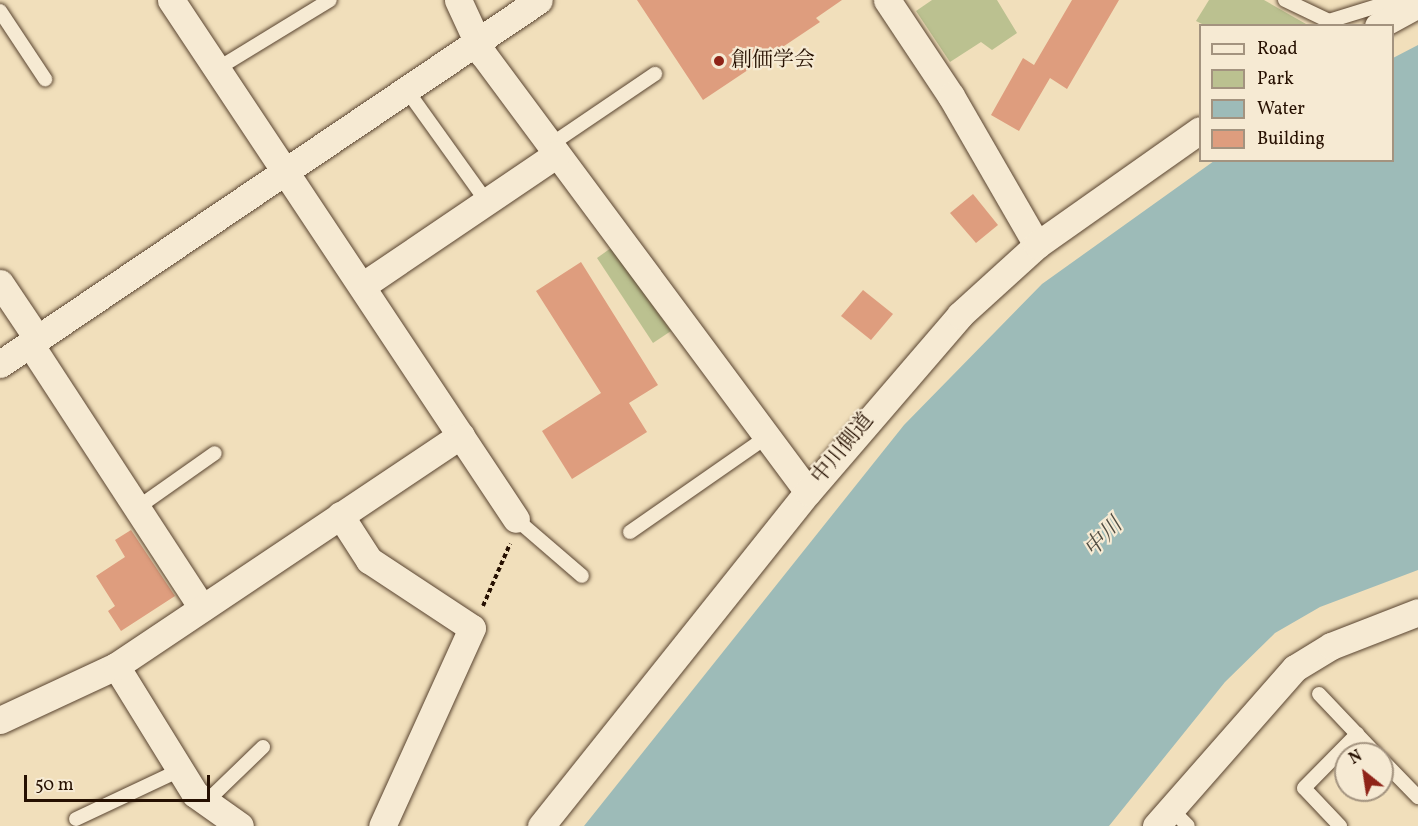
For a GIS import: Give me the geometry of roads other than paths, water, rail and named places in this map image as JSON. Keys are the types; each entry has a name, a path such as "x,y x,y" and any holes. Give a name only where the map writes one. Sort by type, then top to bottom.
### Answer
{"street":[{"path":"171,0 518,522"},
{"path":"458,0 477,42 765,438 808,492"},
{"path":"0,364 539,0"},
{"path":"887,0 951,96 1037,245"},
{"path":"1382,24 1418,4"},
{"name":"中川側道","path":"541,826 901,378 1037,245 1199,131"},
{"path":"362,286 487,202 554,150"},
{"path":"0,283 33,341 202,608"},
{"path":"0,720 116,666 461,435"},
{"path":"340,515 369,560 472,628 382,826"},
{"path":"1172,820 1294,668 1331,646 1418,612"},
{"path":"116,666 180,770 204,804 240,826"}],"lane":[{"path":"217,69 330,0"},
{"path":"1285,0 1329,21 1397,0"},
{"path":"0,11 45,79"},
{"path":"554,150 655,74"},
{"path":"406,89 487,202"},
{"path":"630,532 765,438"},
{"path":"137,508 215,453"},
{"path":"518,522 582,576"},
{"path":"1319,694 1365,742"},
{"path":"1340,826 1304,788 1357,734"},
{"path":"204,804 263,747"},
{"path":"76,819 180,770"},
{"path":"1394,772 1418,797"}],"water":[{"name":"中川","path":"1418,45 1418,570 1320,607 1275,633 1225,682 1109,826 584,826 904,425 1042,284 1213,162 1394,162 1394,57"}],"place":[{"name":"創価学会","path":"719,61"}]}
